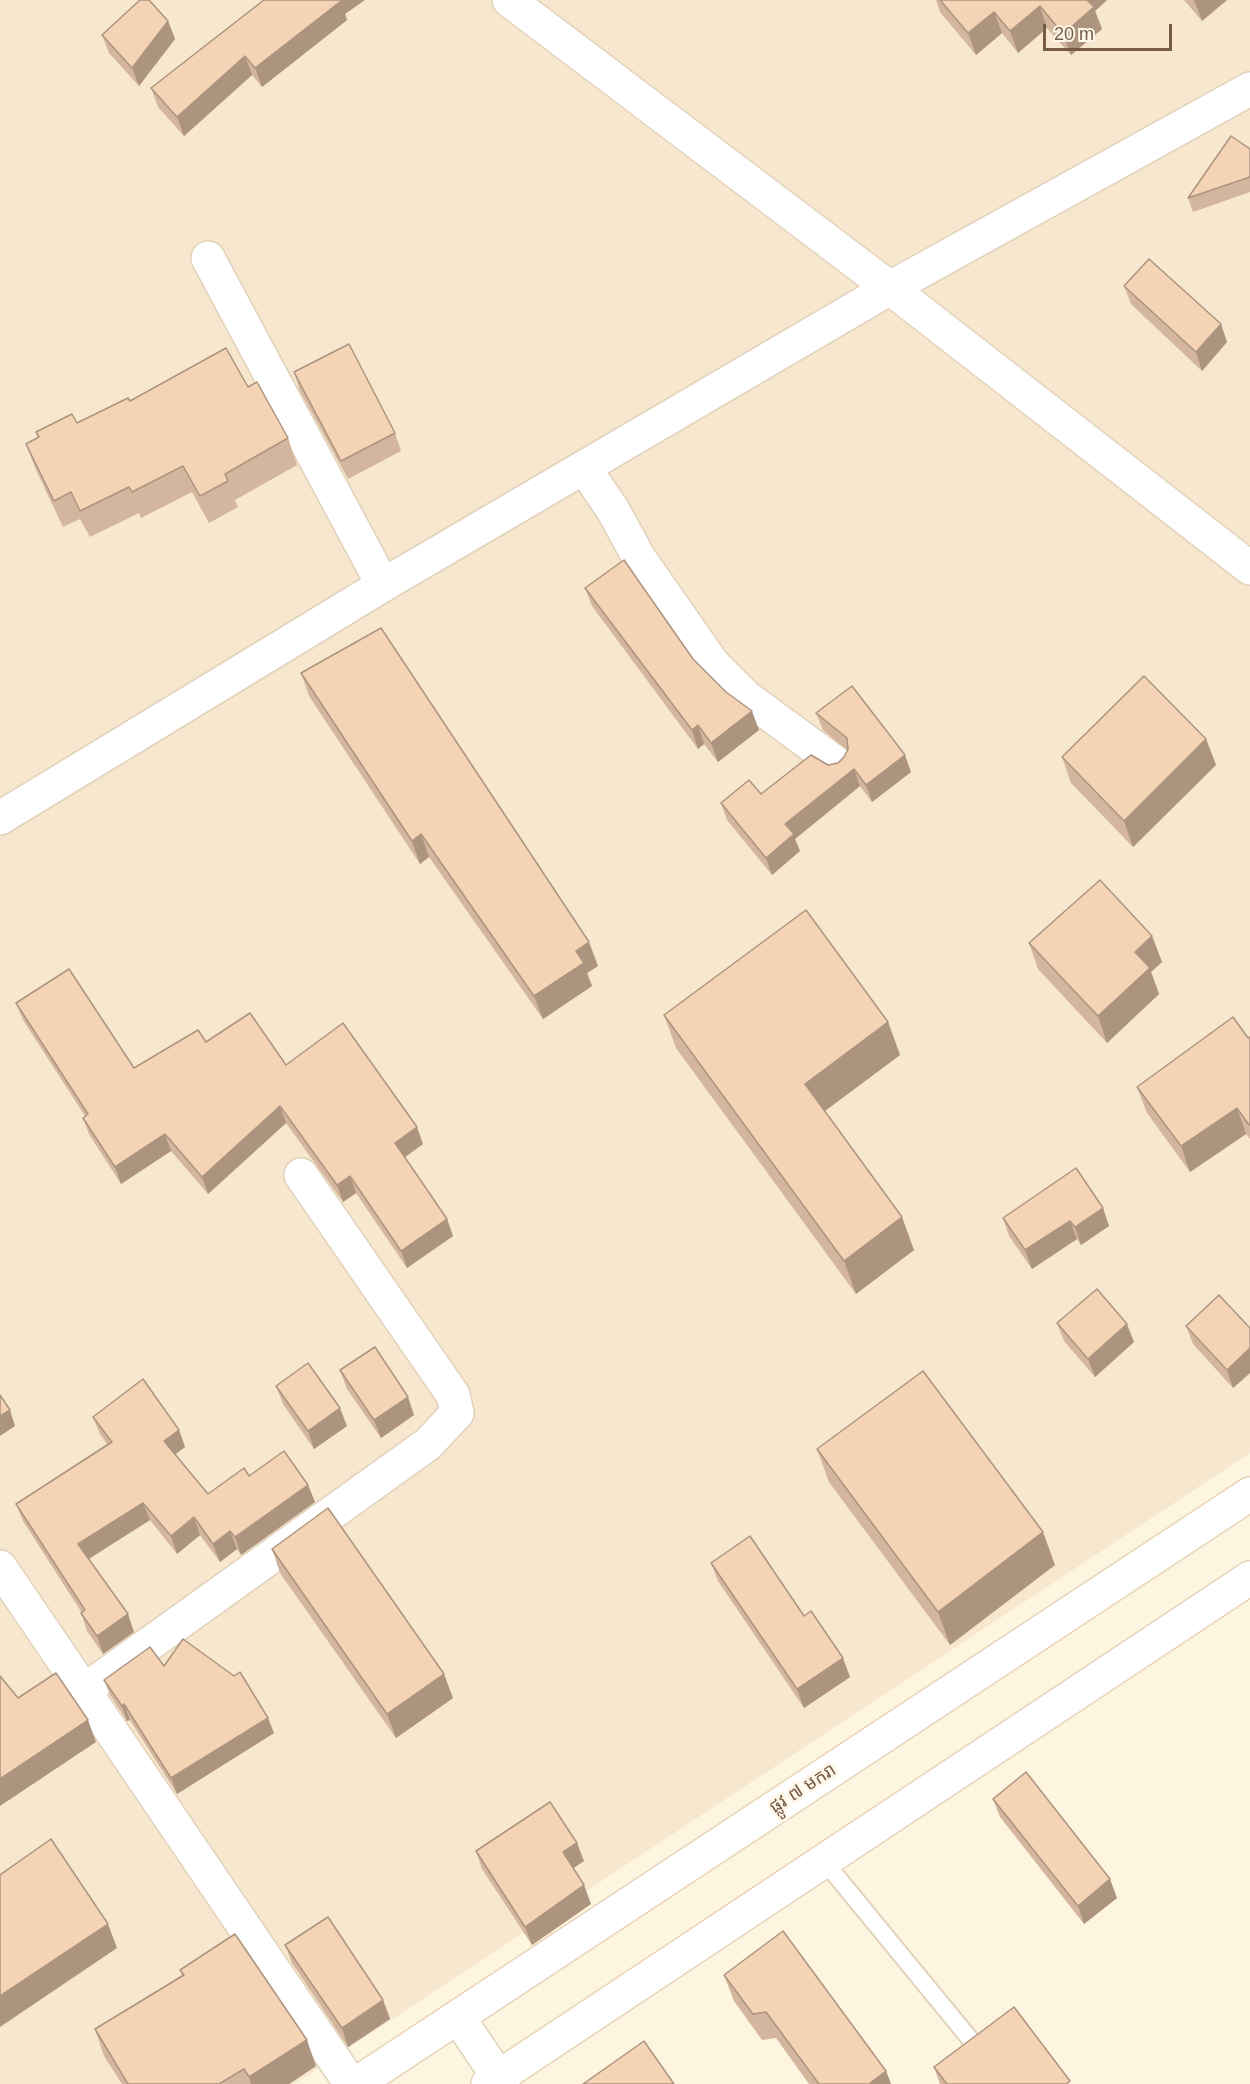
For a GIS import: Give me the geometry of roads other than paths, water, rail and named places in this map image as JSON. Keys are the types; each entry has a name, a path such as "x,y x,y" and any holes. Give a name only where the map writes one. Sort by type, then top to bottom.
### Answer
{"street":[{"path":"509,0 890,288 1250,568"},
{"path":"0,818 383,585 585,469 890,288 1250,89"},
{"path":"208,258 383,585"},
{"path":"585,469 613,510 639,558 714,664 746,697 836,763"},
{"path":"85,1690 428,1444 457,1413 453,1395 301,1175"},
{"name":"ផ្លូវ ៧ មករា","path":"356,2084 1250,1494"},
{"path":"0,1567 351,2084"},
{"path":"458,2017 497,2082 1250,1578"}],"lane":[{"path":"824,1861 970,2039"}]}
